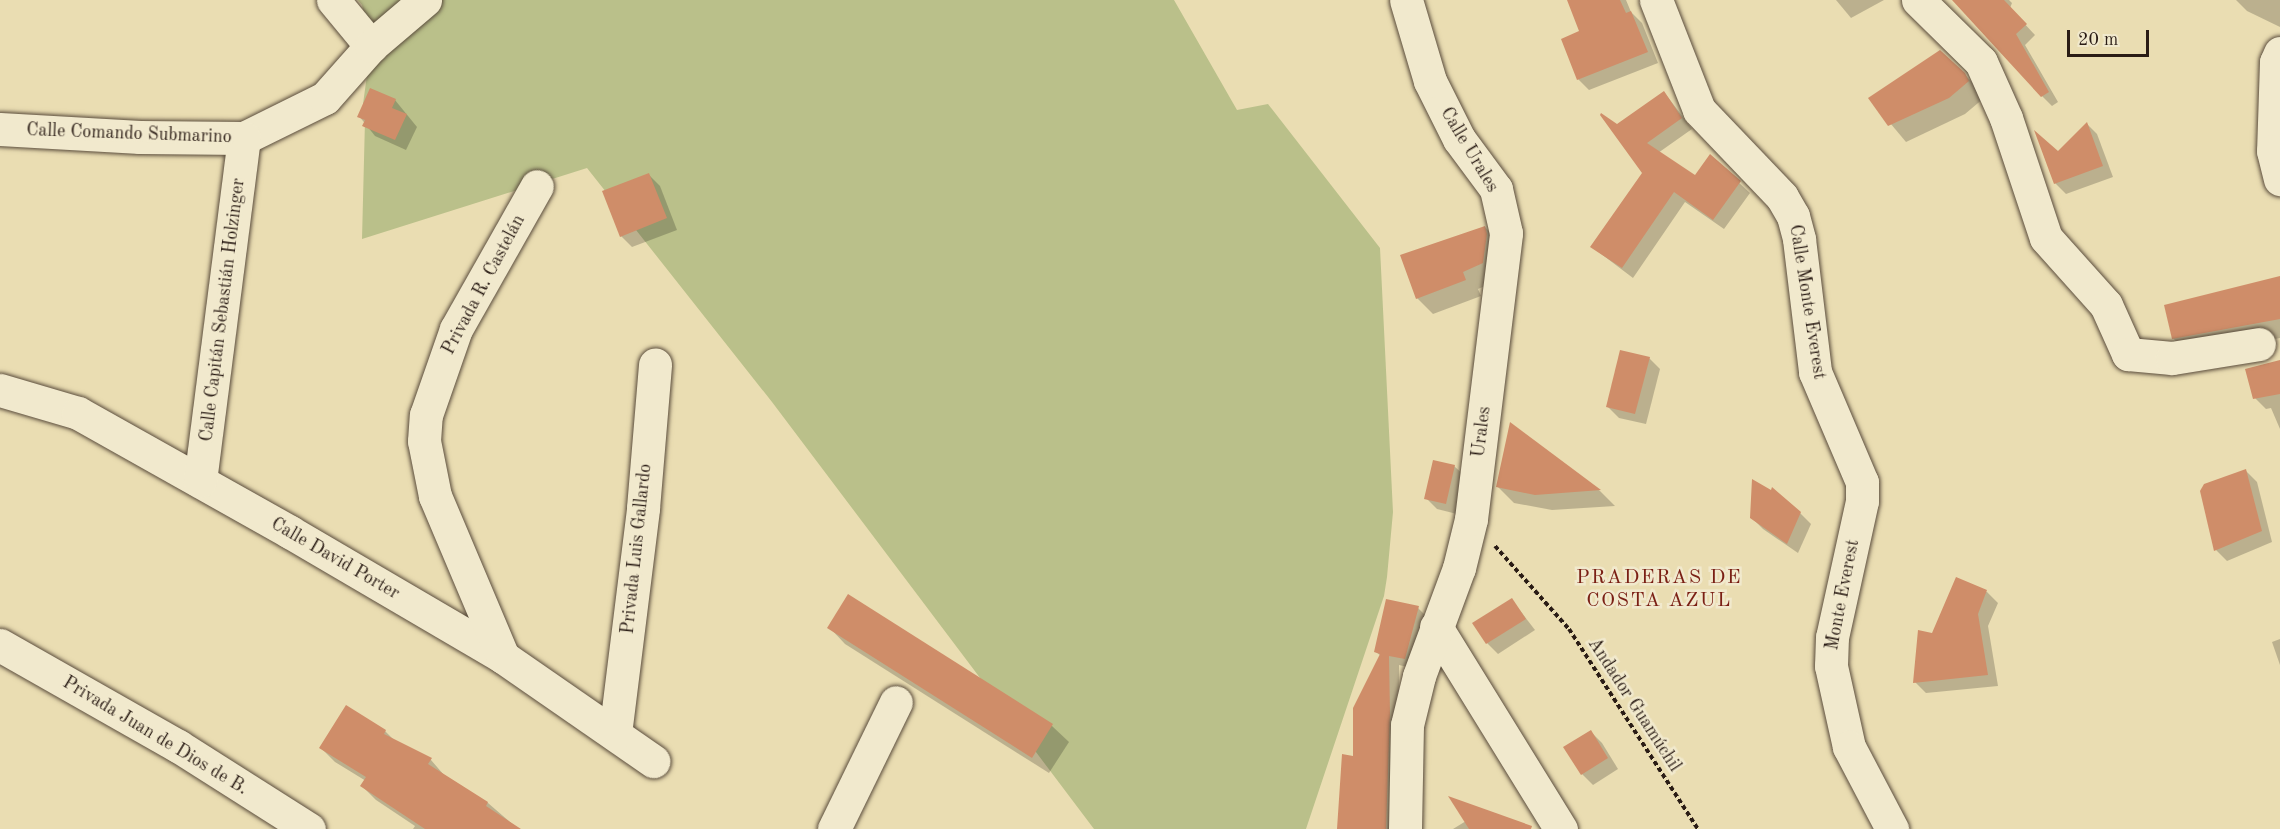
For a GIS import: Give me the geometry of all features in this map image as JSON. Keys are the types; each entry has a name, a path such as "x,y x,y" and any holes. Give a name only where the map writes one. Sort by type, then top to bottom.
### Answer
{"street":[{"path":"333,0 370,46"},
{"name":"Calle Comando Submarino","path":"0,129 140,137 244,138 325,98 370,46 425,0"},
{"name":"Calle Urales","path":"1406,0 1430,81 1459,139 1496,189 1506,233"},
{"name":"Calle Monte Everest","path":"1656,0 1700,110 1782,197 1793,216 1799,239 1815,372 1823,395"},
{"path":"1918,0 1981,62 2006,118 2046,238 2106,305 2128,354 2172,358 2259,344"},
{"path":"2280,53 2276,62 2273,151 2280,179"},
{"name":"Calle Capitán Sebastián Holzinger","path":"200,481 244,138"},
{"name":"Privada R. Castelán","path":"504,657 435,496 424,441 426,415 456,329 537,186"},
{"name":"Urales","path":"1405,829 1407,725 1436,627 1459,568 1471,519 1506,233"},
{"name":"Privada Luis Gallardo","path":"615,734 644,508 655,364"},
{"name":"Calle David Porter","path":"0,390 78,413 200,481 504,657 653,761"},
{"name":"Monte Everest","path":"1823,395 1862,482 1862,501 1832,637 1831,666 1849,747 1892,829"},
{"path":"1436,627 1561,829"},
{"name":"Privada Juan de Dios de B.","path":"0,645 178,746 309,829"},
{"path":"834,829 896,702"}],"path":[{"name":"Andador Guamúchil","path":"1471,519 1569,629 1698,829"}],"green space":[{"path":"358,0 1174,0 1237,110 1268,104 1380,248 1393,512 1387,577 1384,596 1306,829 1094,829 772,402 587,168 362,239 365,120 363,104 371,46 362,5"}],"building":[{"path":"1567,0 1620,0 1626,13 1631,11 1648,52 1577,80 1561,39 1579,31"},
{"path":"1952,0 2004,0 2027,24 2016,34 2049,92 2041,97"},
{"path":"1940,50 1965,73 1969,81 1949,98 1888,126 1868,98"},
{"path":"370,88 396,99 392,108 407,114 395,140 362,126 365,120 357,117"},
{"path":"1664,91 1682,118 1647,143 1695,175 1710,154 1741,181 1713,220 1674,192 1622,268 1590,247 1642,173 1600,115 1601,113 1617,124"},
{"path":"2087,122 2103,166 2054,184 2034,130 2058,151"},
{"path":"649,173 667,218 620,237 602,191"},
{"path":"1485,226 1487,234 1483,263 1463,272 1466,280 1416,299 1400,255"},
{"path":"2280,276 2280,319 2172,339 2164,305"},
{"path":"1620,350 1650,357 1635,414 1606,407"},
{"path":"2280,360 2280,394 2253,399 2245,369"},
{"path":"1510,422 1601,490 1535,495 1496,487"},
{"path":"1433,460 1455,465 1446,504 1424,499"},
{"path":"2246,469 2262,531 2214,551 2200,491 2204,484"},
{"path":"1752,479 1771,490 1772,487 1801,512 1787,544 1750,518"},
{"path":"1956,577 1987,590 1978,614 1988,675 1913,683 1918,630 1932,633"},
{"path":"848,594 1053,724 1032,758 827,628"},
{"path":"1512,598 1526,619 1486,644 1472,623"},
{"path":"1386,599 1419,606 1405,659 1389,656 1390,714 1386,829 1337,829 1342,754 1353,756 1353,708 1380,654 1374,652"},
{"path":"346,705 386,730 384,734 432,758 428,764 488,802 486,806 521,829 425,829 360,786 366,777 319,748"},
{"path":"1591,730 1608,758 1581,775 1563,747"},
{"path":"1448,796 1532,826 1531,829 1469,829"}],"district":[{"name":"PRADERAS DE COSTA AZUL","path":"1659,590"}]}
